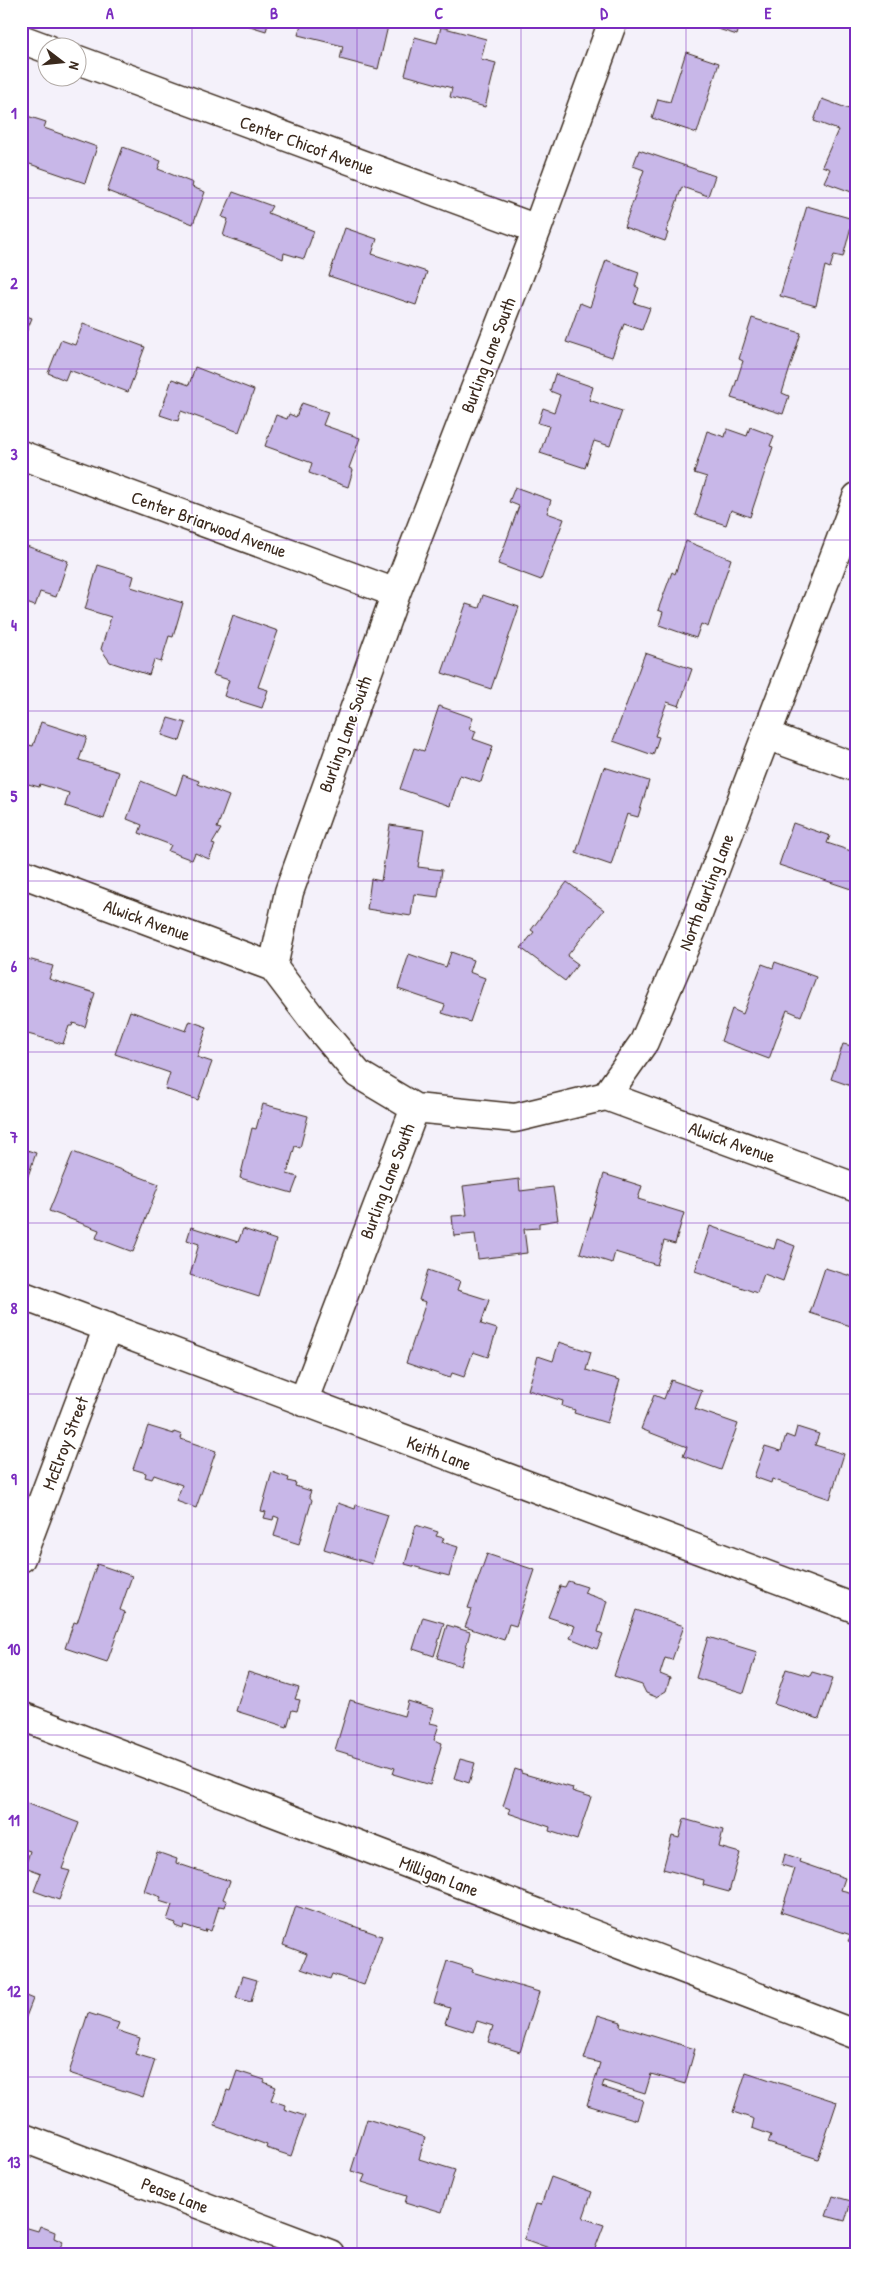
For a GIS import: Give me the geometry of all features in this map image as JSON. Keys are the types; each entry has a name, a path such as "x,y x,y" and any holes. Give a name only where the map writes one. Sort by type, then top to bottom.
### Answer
{"street":[{"name":"Burling Lane South","path":"304,1402 415,1108 358,1074 317,1025 273,967 289,892 396,593 537,229 613,21"},
{"path":"21,39 38,45"},
{"name":"Center Chicot Avenue","path":"88,64 537,229"},
{"name":"Center Briarwood Avenue","path":"21,455 396,593"},
{"name":"North Burling Lane","path":"606,1096 644,1042 692,930 857,497"},
{"path":"766,735 857,768"},
{"name":"Alwick Avenue","path":"21,874 273,967"},
{"path":"415,1108 515,1118 606,1096"},
{"name":"Alwick Avenue","path":"606,1096 857,1188"},
{"name":"Keith Lane","path":"21,1295 857,1609"},
{"name":"McElroy Street","path":"21,1558 108,1327"},
{"name":"Milligan Lane","path":"21,1716 857,2035"},
{"name":"Pease Lane","path":"21,2137 330,2254"}],"building":[{"path":"234,21 269,21 266,31"},
{"path":"302,21 380,21 379,24 388,26 378,69 340,59 343,46 298,35"},
{"path":"693,21 741,21 737,35"},
{"path":"441,27 486,39 481,59 496,63 485,107 450,97 452,88 405,75 415,37 437,43"},
{"path":"686,52 719,63 697,133 652,118 658,99 670,102"},
{"path":"822,99 857,112 857,194 824,182 830,169 822,166 838,130 814,121"},
{"path":"21,114 46,122 44,128 97,147 85,183 21,161"},
{"path":"123,147 161,161 158,169 193,183 192,187 205,192 193,224 107,191"},
{"path":"639,150 715,176 708,196 682,187 666,232 668,233 665,241 624,227 644,170 633,166"},
{"path":"233,192 272,206 268,213 314,231 304,259 284,253 283,259 223,236 228,219 222,217"},
{"path":"807,206 853,219 843,257 834,255 830,268 825,266 816,306 780,296"},
{"path":"345,228 377,239 372,254 427,272 416,305 329,276"},
{"path":"606,260 639,272 635,286 639,288 634,303 650,308 642,330 624,324 612,357 566,342 580,303 590,307"},
{"path":"21,314 32,318 21,345"},
{"path":"752,318 801,333 782,393 789,396 783,414 731,398 743,361 739,359"},
{"path":"83,324 145,347 128,392 69,370 65,380 48,373 61,340 75,345"},
{"path":"195,367 254,390 239,432 181,411 178,421 160,415 172,379 189,385"},
{"path":"555,374 593,387 589,400 622,411 610,446 594,441 585,468 540,453 549,426 538,423 543,408 554,412 560,395 550,391"},
{"path":"302,403 328,412 323,425 360,438 349,468 353,470 348,487 309,473 312,463 265,446 276,415 287,419 289,414 296,417"},
{"path":"750,427 774,436 770,446 773,447 750,517 731,510 726,525 695,515 707,477 694,473 707,431 725,437 727,429 747,436"},
{"path":"515,487 551,500 547,513 564,519 541,580 498,564 519,506 509,502"},
{"path":"686,541 731,559 708,627 701,624 696,638 659,625 663,612 658,610 672,572 675,574"},
{"path":"21,544 68,561 56,597 40,592 35,606 21,601"},
{"path":"98,565 134,576 131,587 183,603 173,637 169,636 161,662 154,660 149,675 110,662 101,649 111,617 85,609"},
{"path":"483,595 519,607 491,689 442,673 466,604 479,608"},
{"path":"233,615 278,631 258,687 268,690 262,708 224,696 229,680 213,675"},
{"path":"645,653 692,669 679,706 667,702 655,736 659,737 653,755 613,741"},
{"path":"439,706 473,718 469,729 476,731 473,739 493,746 481,782 460,775 450,806 400,789 414,748 424,751"},
{"path":"168,718 186,723 180,741 162,735"},
{"path":"41,722 87,737 79,760 119,772 104,819 65,806 69,793 40,784 39,787 21,782 21,771 29,745 33,746"},
{"path":"604,767 649,781 638,817 627,814 611,865 576,853"},
{"path":"183,775 199,781 198,784 229,796 217,828 221,829 212,844 215,845 209,859 195,853 192,860 168,851 171,845 139,833 142,825 127,819 141,781 176,795"},
{"path":"793,823 830,836 827,843 857,853 857,891 779,865"},
{"path":"390,825 424,830 418,867 442,870 438,897 414,894 411,916 367,909 371,879 381,881"},
{"path":"567,882 604,910 567,956 578,964 565,981 521,948 534,932 531,930"},
{"path":"451,952 473,960 469,972 485,978 470,1022 442,1013 445,1005 398,989 409,954 446,967"},
{"path":"21,957 53,966 49,979 95,993 85,1027 73,1023 72,1026 69,1026 63,1044 21,1032 21,1016 24,1006 21,1005"},
{"path":"775,962 816,977 801,1016 787,1010 769,1059 721,1041 732,1009 743,1014 762,964 773,968"},
{"path":"130,1011 186,1031 190,1021 207,1027 197,1057 212,1062 198,1100 165,1089 170,1073 115,1054"},
{"path":"843,1044 857,1047 857,1088 831,1079"},
{"path":"263,1104 308,1116 300,1148 295,1146 287,1174 298,1177 292,1193 240,1178 252,1128 256,1129"},
{"path":"21,1148 36,1153 21,1196"},
{"path":"73,1152 159,1184 133,1252 96,1238 99,1230 49,1211"},
{"path":"604,1174 642,1186 638,1199 684,1213 675,1244 664,1241 657,1265 615,1252 612,1263 580,1253"},
{"path":"519,1179 520,1191 553,1187 558,1220 539,1223 539,1228 524,1229 527,1253 478,1259 475,1234 454,1236 452,1216 467,1215 463,1186"},
{"path":"710,1226 774,1249 777,1239 795,1246 783,1281 764,1274 757,1293 695,1271"},
{"path":"191,1227 238,1242 243,1229 276,1240 259,1297 190,1275 199,1244 187,1240"},
{"path":"825,1268 857,1278 857,1328 810,1313"},
{"path":"428,1270 460,1281 457,1290 489,1300 481,1324 497,1329 488,1357 473,1352 464,1377 452,1373 450,1378 406,1363 426,1302 419,1300"},
{"path":"559,1342 591,1352 586,1370 620,1380 607,1423 574,1413 575,1410 562,1406 563,1401 528,1390 538,1356 553,1361"},
{"path":"671,1380 702,1391 695,1409 738,1424 721,1470 683,1456 687,1447 641,1429 654,1395 664,1399"},
{"path":"148,1426 174,1434 174,1432 182,1435 181,1439 216,1451 196,1508 176,1501 182,1485 154,1475 152,1479 145,1477 146,1473 133,1469"},
{"path":"797,1427 819,1434 815,1445 844,1454 830,1499 772,1479 771,1483 754,1477 765,1446 781,1451 786,1435 794,1438"},
{"path":"272,1472 289,1478 288,1481 296,1483 295,1486 311,1491 309,1496 312,1500 299,1544 274,1536 279,1518 274,1516 273,1520 264,1518 266,1512 261,1511"},
{"path":"338,1503 355,1509 356,1505 388,1515 372,1564 324,1549"},
{"path":"416,1525 438,1532 436,1536 444,1538 442,1542 458,1547 449,1576 405,1564"},
{"path":"487,1554 535,1570 516,1626 509,1624 504,1640 465,1627 472,1609 468,1608"},
{"path":"97,1564 132,1576 120,1610 125,1612 107,1662 65,1648 74,1622 77,1623"},
{"path":"568,1581 587,1587 584,1593 607,1601 598,1632 603,1634 597,1649 570,1638 575,1626 548,1617 560,1586 565,1587"},
{"path":"636,1610 684,1626 672,1660 665,1658 660,1674 670,1678 666,1691 656,1697 646,1693 642,1685 614,1676"},
{"path":"423,1617 444,1623 434,1656 413,1649"},
{"path":"447,1625 470,1632 461,1666 437,1658"},
{"path":"708,1637 757,1652 744,1693 696,1678"},
{"path":"786,1669 810,1676 812,1672 833,1678 819,1719 774,1704"},
{"path":"248,1672 299,1688 295,1699 300,1700 297,1711 292,1710 287,1727 236,1711"},
{"path":"350,1700 404,1716 408,1701 434,1709 430,1723 439,1725 434,1740 442,1743 430,1785 393,1774 395,1768 335,1750"},
{"path":"460,1759 475,1763 469,1783 454,1778"},
{"path":"515,1769 521,1771 521,1773 573,1788 572,1791 591,1797 577,1840 549,1831 550,1827 508,1813 510,1809 503,1806"},
{"path":"21,1801 79,1823 62,1869 70,1871 59,1900 34,1891 41,1873 25,1867 30,1851 21,1848"},
{"path":"684,1819 723,1830 719,1847 740,1853 729,1892 703,1885 704,1880 663,1869 672,1836 679,1838"},
{"path":"157,1852 177,1859 176,1863 230,1881 223,1899 227,1901 225,1907 219,1906 211,1931 206,1929 205,1932 184,1925 183,1929 175,1926 176,1923 167,1920 172,1905 159,1901 161,1897 144,1891"},
{"path":"785,1854 800,1859 799,1862 845,1878 841,1890 857,1894 857,1944 848,1941 851,1935 781,1912 795,1869 782,1865"},
{"path":"296,1906 382,1936 364,1985 332,1974 330,1979 301,1969 307,1954 283,1945"},
{"path":"447,1961 473,1969 472,1972 539,1992 520,2052 488,2042 493,2026 477,2021 473,2032 445,2023 450,2008 434,2003"},
{"path":"243,1976 257,1980 251,2002 236,1998"},
{"path":"21,1994 33,1999 22,2027 21,2026"},
{"path":"88,2013 119,2023 116,2030 140,2038 135,2054 155,2060 143,2097 69,2073"},
{"path":"598,2015 621,2022 620,2026 695,2049 685,2084 651,2074 645,2094 604,2081 602,2087 643,2100 637,2120 587,2105 600,2063 584,2059"},
{"path":"237,2071 265,2080 264,2082 276,2087 271,2100 285,2105 284,2109 305,2116 291,2156 266,2148 267,2145 215,2126 227,2090 230,2091"},
{"path":"746,2072 837,2102 818,2159 768,2143 771,2135 752,2128 754,2119 733,2112"},
{"path":"367,2119 425,2137 419,2159 455,2170 442,2212 405,2203 407,2196 362,2182 365,2175 351,2171"},
{"path":"551,2177 592,2192 583,2218 604,2225 593,2254 559,2254 560,2252 524,2239 536,2204 541,2205"},
{"path":"833,2196 851,2201 845,2221 826,2216"},
{"path":"21,2226 38,2231 40,2226 55,2232 54,2238 63,2242 58,2251 66,2254 21,2254"}]}
